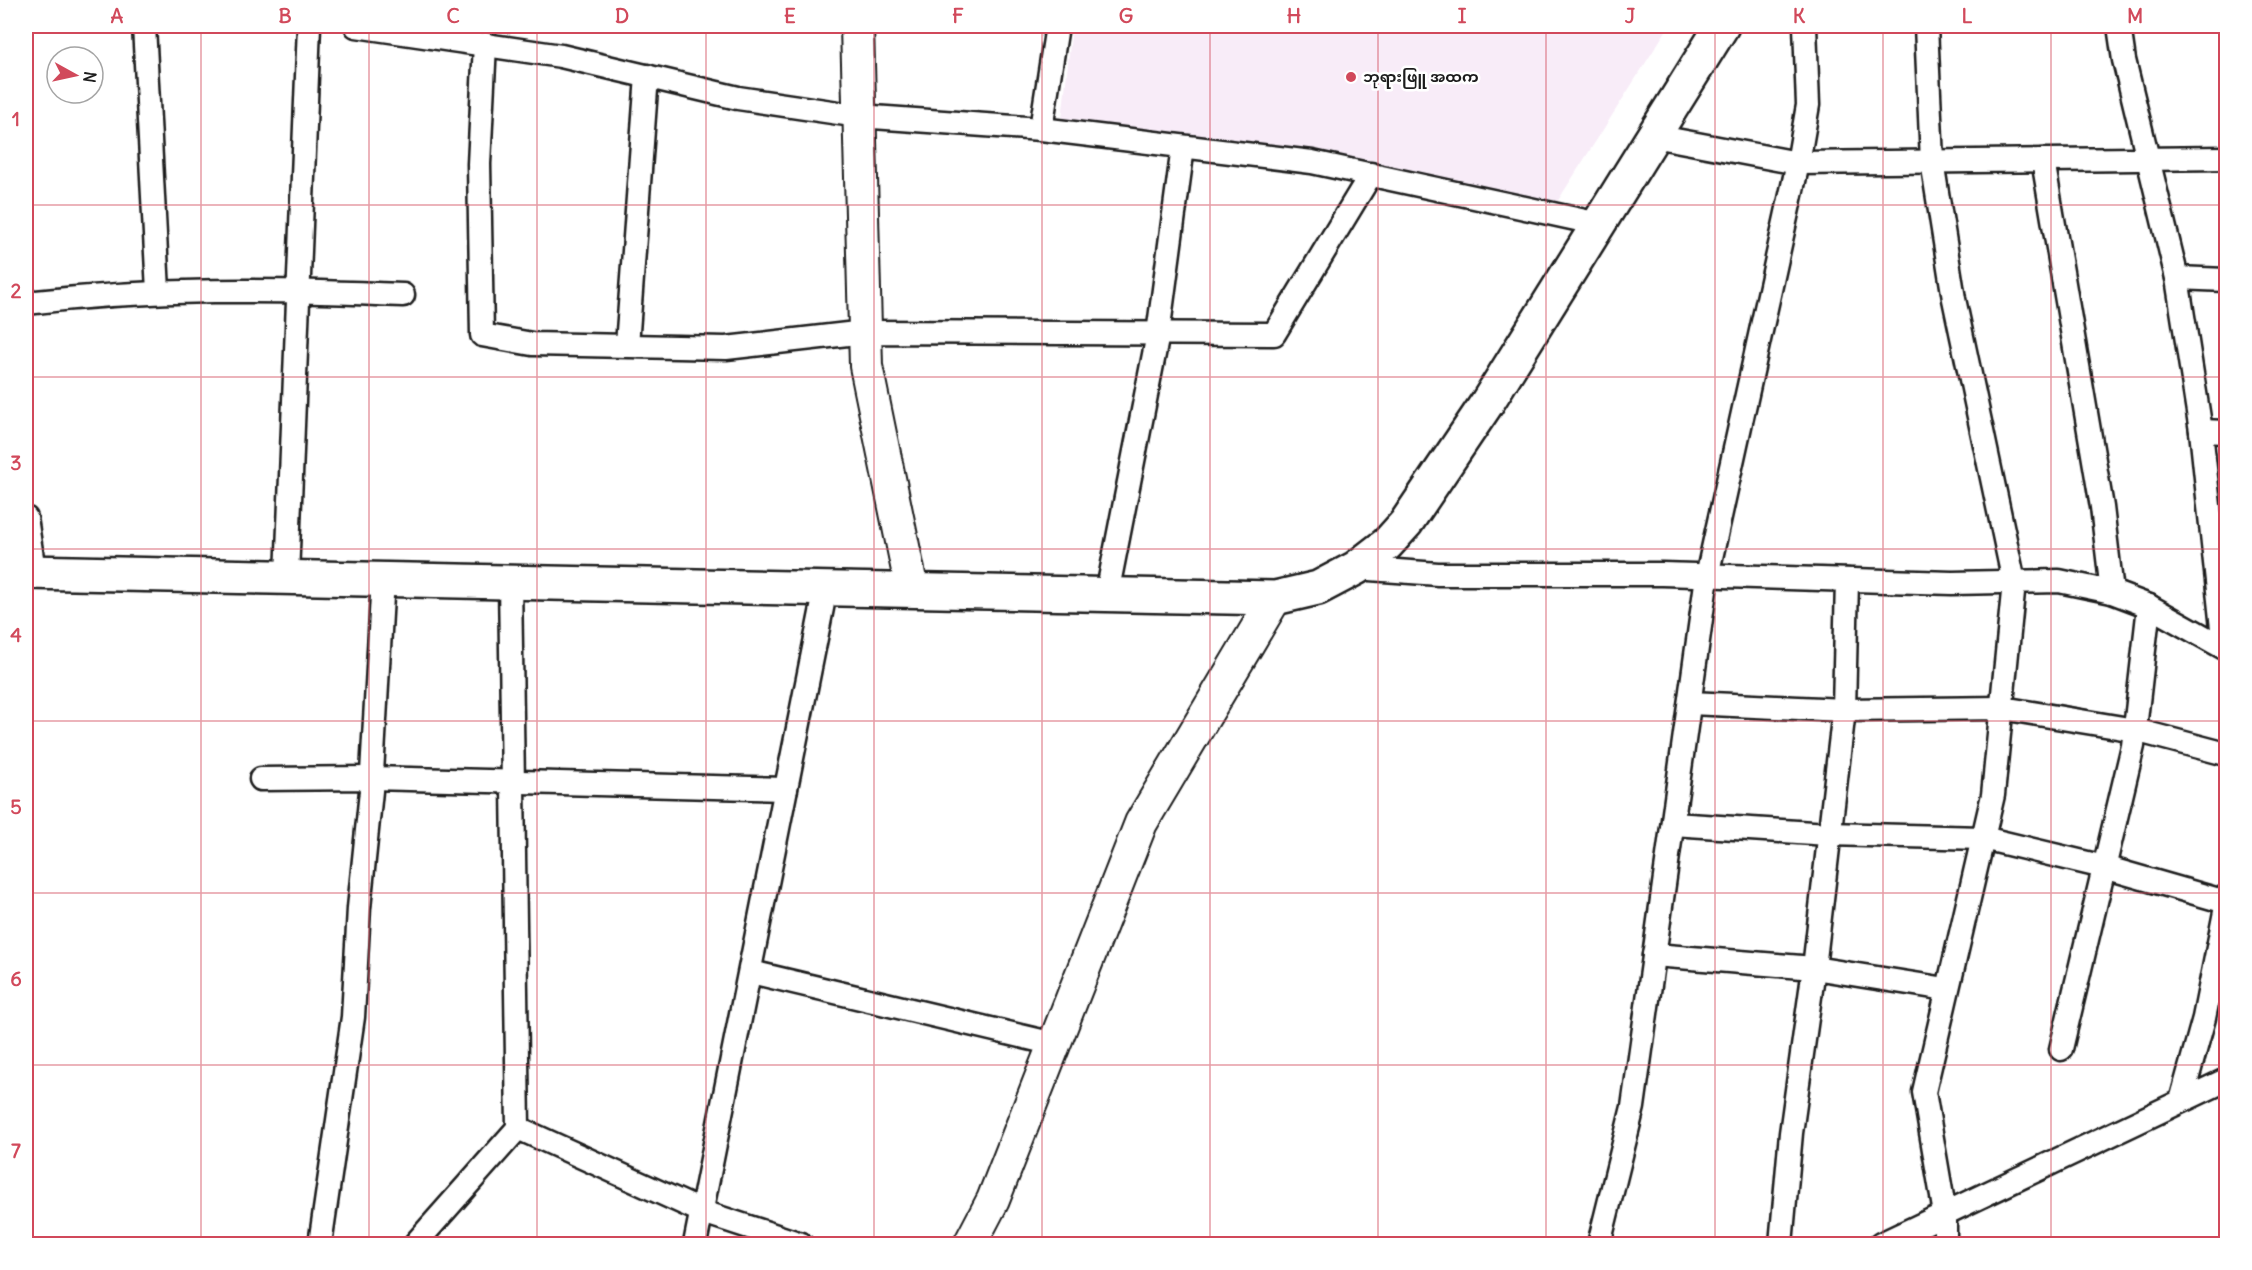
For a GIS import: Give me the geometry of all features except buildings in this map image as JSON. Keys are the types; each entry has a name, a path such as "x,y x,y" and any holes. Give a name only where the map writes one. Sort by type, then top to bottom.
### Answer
{"highway":[{"path":"30,572 1275,598 1318,588 1356,568 1387,544 1406,523 1487,403 1722,26"}],"street":[{"path":"144,26 158,291"},
{"path":"287,576 289,467 299,290 309,26"},
{"path":"356,26 561,56 738,98 859,116 1041,129 1312,162 1599,224"},
{"path":"857,26 866,366 912,590"},
{"path":"1041,129 1057,26"},
{"path":"1599,1245 1633,1107 1707,576 1798,163 1808,105 1805,26"},
{"path":"1926,26 1932,161 1954,299 2014,582 1993,795 1946,989 1924,1092 1945,1214 1946,1245"},
{"path":"2119,26 2124,60 2177,278 2201,431 2225,648"},
{"path":"485,44 479,164 482,335 532,344 726,348 865,332 1274,334 1371,174"},
{"path":"627,345 647,76"},
{"path":"1654,136 1798,163 2226,158"},
{"path":"1107,594 1158,334 1183,147"},
{"path":"2043,160 2091,436 2112,592"},
{"path":"2177,278 2226,280"},
{"path":"26,303 109,293 158,291 299,290 403,295"},
{"path":"2201,431 2226,432"},
{"path":"26,518 30,572"},
{"path":"1356,568 1438,574 1662,574 1847,580 2059,581 2112,592 2149,606 2225,648"},
{"path":"320,1245 353,1017 383,578"},
{"path":"1781,1245 1791,1134 1814,968 1844,710 1847,580"},
{"path":"415,1245 518,1128 510,581"},
{"path":"695,1245 826,588"},
{"path":"970,1245 993,1200 1141,823 1275,598"},
{"path":"2061,1049 2135,730 2149,606"},
{"path":"1690,703 1844,710 2002,708 2135,730 2226,754"},
{"path":"261,779 371,778 786,789"},
{"path":"1673,824 1828,834 1983,838 2104,867 2226,902"},
{"path":"2181,1101 2204,1018 2226,907"},
{"path":"1654,955 1814,968 1946,989"},
{"path":"750,972 1054,1044"},
{"path":"1881,1245 2226,1080"},
{"path":"518,1128 703,1212 801,1245"}],"shaded area":[{"name":"ဘုရားဖြူ အထက","path":"1072,26 1669,26 1557,202 1317,155 1061,128"}],"place":[{"name":"ဘုရားဖြူ အထက","path":"1351,77"}]}
